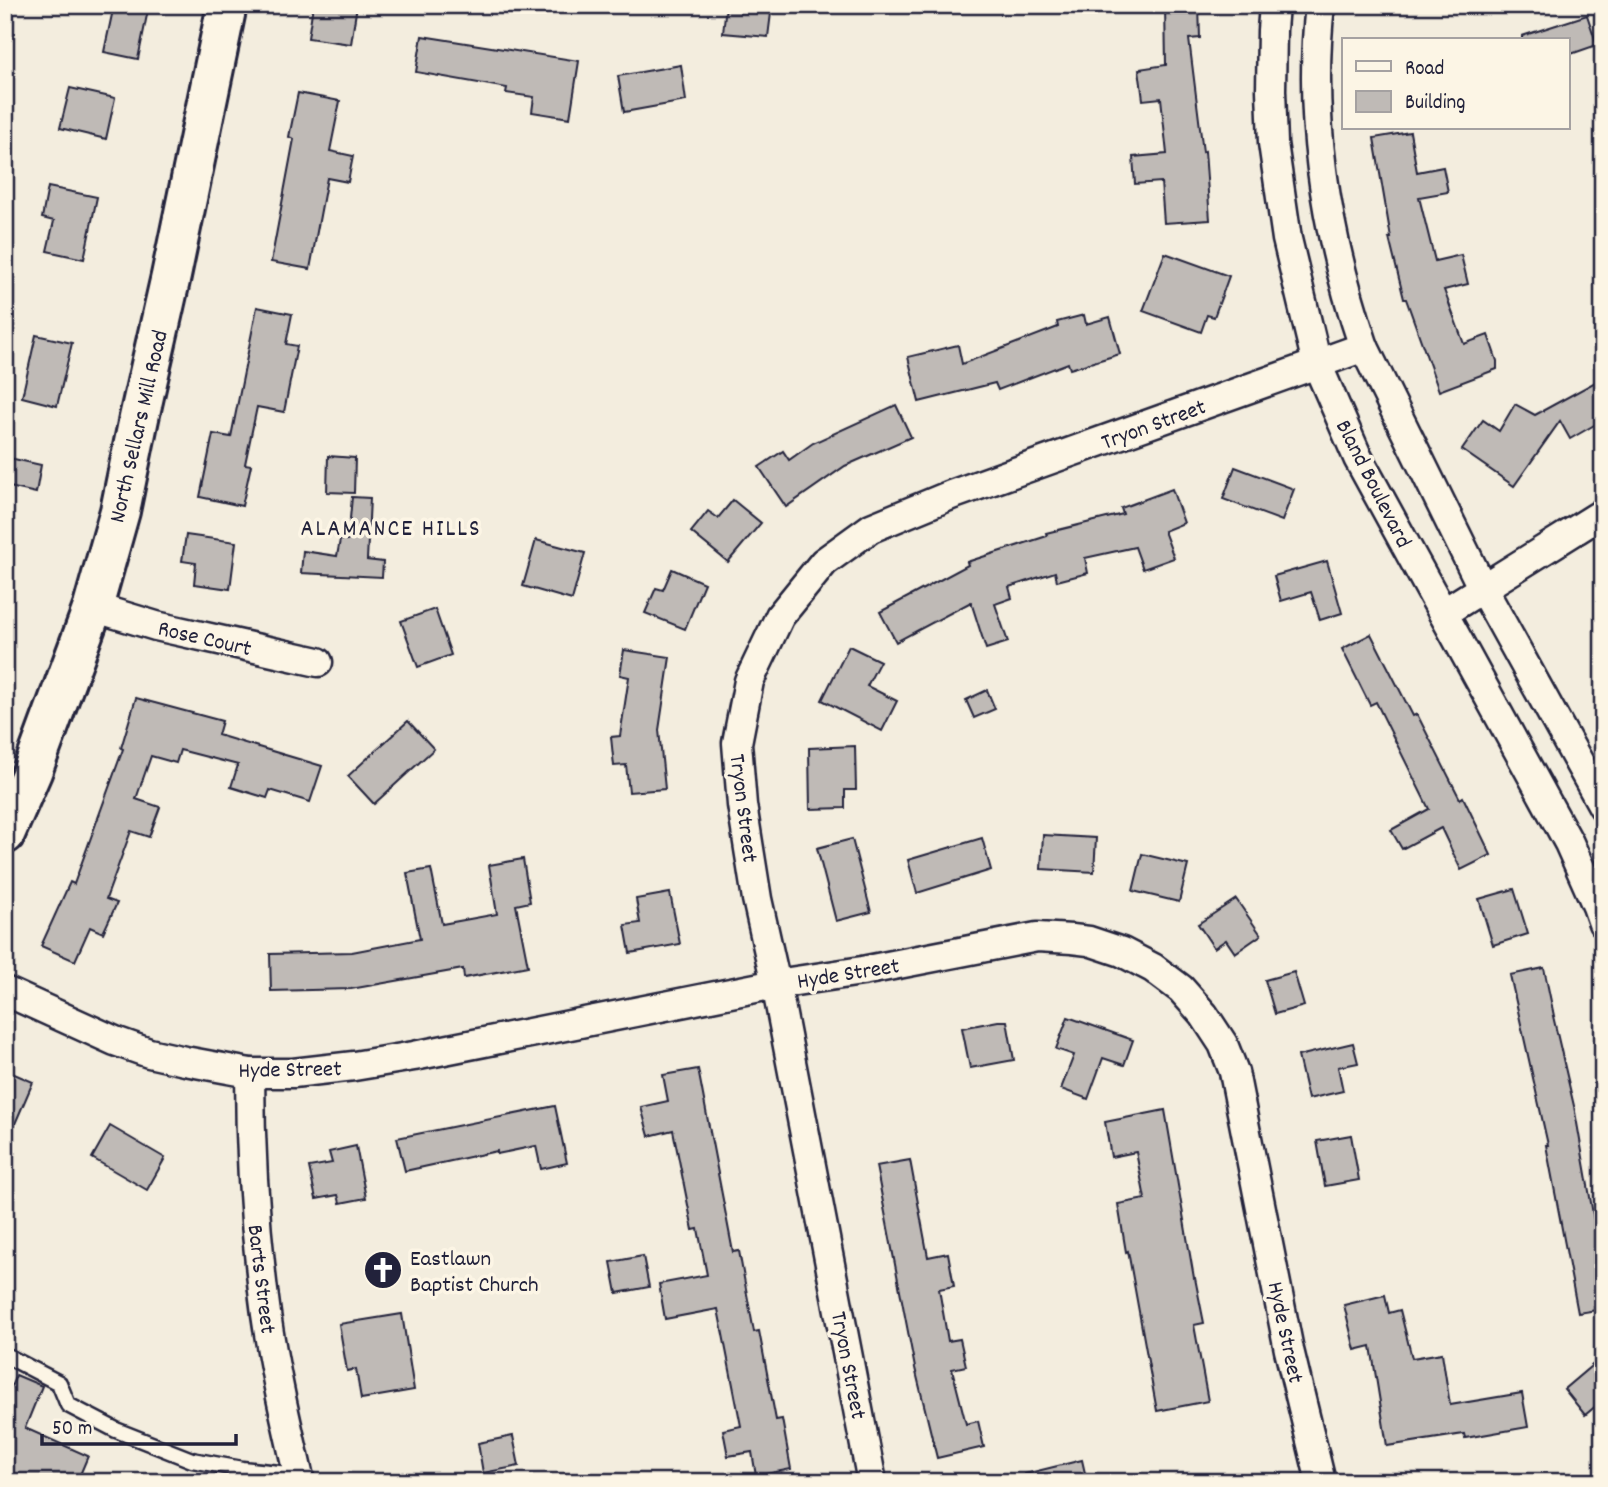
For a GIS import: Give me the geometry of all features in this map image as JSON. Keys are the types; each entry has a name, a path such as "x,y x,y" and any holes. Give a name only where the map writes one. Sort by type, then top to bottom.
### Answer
{"street":[{"name":"North Sellars Mill Road","path":"5,834 32,772 93,607 120,511 227,5"},
{"name":"Bland Boulevard","path":"1274,5 1271,90 1273,143 1287,239 1317,364 1359,458 1569,843 1603,923"},
{"path":"1320,5 1317,101 1320,155 1332,236 1364,347 1483,589 1603,806"},
{"name":"Tryon Street","path":"872,1482 748,845 737,743 749,681 780,616 824,562 871,528 951,495 1364,347"},
{"path":"1443,613 1603,513"},
{"name":"Rose Court","path":"93,607 156,626 318,662"},
{"name":"Hyde Street","path":"5,991 115,1041 149,1052 185,1062 250,1073 293,1073 354,1066 776,984 862,971 1037,937 1089,941 1122,952 1153,968 1181,989 1204,1015 1223,1044 1234,1072 1289,1350 1321,1482"},
{"name":"Barts Street","path":"250,1073 255,1216 266,1315 299,1478"}],"lane":[{"path":"5,1355 59,1383 68,1405 116,1430 192,1460 299,1478"}],"building":[{"path":"114,5 149,5 138,59 104,52"},
{"path":"313,5 357,5 351,44 308,38"},
{"path":"726,5 772,5 768,37 723,33"},
{"path":"1165,5 1199,5 1200,38 1189,39 1203,152 1205,151 1210,220 1164,223 1161,182 1135,184 1133,157 1167,154 1161,98 1143,100 1139,69 1166,65"},
{"path":"1587,15 1597,45 1570,54 1570,38 1522,36"},
{"path":"422,36 579,61 570,118 532,112 534,97 506,93 507,88 416,72"},
{"path":"681,65 686,101 624,112 618,76"},
{"path":"70,88 115,98 106,139 60,128"},
{"path":"298,93 340,101 330,151 353,156 348,182 327,178 310,269 271,262 294,139 289,137"},
{"path":"1410,132 1417,172 1443,167 1448,192 1419,197 1435,261 1461,255 1468,284 1444,290 1464,344 1488,335 1497,361 1497,369 1439,391 1404,299 1389,238 1374,138"},
{"path":"48,187 97,197 84,259 47,251 54,221 42,218"},
{"path":"1165,253 1229,276 1214,317 1207,315 1201,332 1143,311"},
{"path":"257,307 292,314 286,344 297,346 284,412 257,407 245,464 251,465 242,506 200,497 213,434 231,437"},
{"path":"1084,315 1086,324 1110,317 1120,354 1070,369 1068,363 998,390 995,383 919,402 908,357 958,345 962,364 1058,327 1057,322"},
{"path":"36,335 72,343 57,406 22,397"},
{"path":"1597,381 1603,392 1603,420 1570,439 1560,421 1514,486 1462,450 1483,420 1499,431 1515,404 1535,415"},
{"path":"896,405 911,437 845,466 786,507 759,467 783,451 789,460 813,443"},
{"path":"328,456 355,458 354,493 327,492"},
{"path":"5,457 41,465 36,493 5,486"},
{"path":"1235,467 1294,489 1282,521 1223,499"},
{"path":"1172,489 1184,523 1164,531 1174,558 1143,569 1135,547 1085,558 1088,573 1057,581 1055,572 1009,587 1012,598 995,604 1008,642 986,649 971,602 896,642 880,612 968,565 967,562 1047,536 1046,533 1123,514 1121,508"},
{"path":"352,497 370,498 367,560 383,562 382,577 301,573 303,551 337,556 340,540 348,540"},
{"path":"733,500 761,523 728,562 691,532 708,511 718,518"},
{"path":"186,535 236,542 230,589 194,584 196,563 182,561"},
{"path":"536,540 585,553 572,600 523,586"},
{"path":"1327,561 1342,613 1320,620 1311,592 1281,601 1274,576"},
{"path":"672,569 704,583 685,629 645,613 656,588 663,590"},
{"path":"435,609 451,655 418,667 401,621"},
{"path":"1371,634 1413,716 1417,714 1460,799 1463,797 1491,855 1461,870 1441,828 1402,849 1391,830 1429,809 1376,702 1370,705 1342,649"},
{"path":"849,646 880,661 867,686 897,701 882,731 822,700"},
{"path":"624,650 670,657 659,730 665,789 629,792 626,765 614,766 611,737 620,736 629,677 620,675"},
{"path":"987,690 995,709 974,718 966,700"},
{"path":"136,698 222,721 218,735 322,766 310,802 270,790 267,798 231,787 238,765 180,750 176,763 151,756 136,799 160,807 149,837 131,831 106,899 117,903 103,933 90,927 75,961 41,946 70,882 74,884 123,749 121,748"},
{"path":"408,721 434,749 374,804 348,776"},
{"path":"855,746 856,790 845,790 845,808 810,809 809,748"},
{"path":"1043,835 1096,838 1094,872 1041,869"},
{"path":"982,838 991,870 917,893 908,860"},
{"path":"852,839 871,912 836,921 817,848"},
{"path":"1142,854 1188,865 1179,902 1133,891"},
{"path":"523,859 530,902 516,905 528,966 464,978 463,969 351,989 271,991 270,954 352,952 420,939 407,873 431,869 442,924 497,914 489,865"},
{"path":"1514,889 1528,934 1493,945 1479,899"},
{"path":"670,893 680,944 630,953 625,925 640,923 636,899"},
{"path":"1236,899 1261,935 1235,953 1226,940 1214,948 1198,924"},
{"path":"1544,968 1574,1106 1603,1271 1603,1309 1578,1313 1548,1145 1510,975"},
{"path":"1294,972 1304,1006 1275,1014 1265,980"},
{"path":"1068,1017 1133,1040 1124,1065 1103,1058 1088,1099 1061,1089 1074,1055 1056,1049"},
{"path":"1007,1021 1014,1060 970,1068 962,1028"},
{"path":"1353,1043 1358,1063 1338,1067 1343,1091 1308,1099 1298,1056"},
{"path":"698,1069 733,1252 739,1251 754,1332 759,1331 776,1420 782,1419 791,1469 756,1476 752,1452 728,1456 723,1430 741,1426 718,1309 665,1319 659,1284 707,1275 698,1229 693,1230 673,1130 649,1136 641,1107 668,1101 663,1075"},
{"path":"5,1070 33,1082 5,1147"},
{"path":"555,1106 567,1163 541,1169 536,1146 497,1154 497,1151 405,1171 397,1138"},
{"path":"1165,1110 1204,1323 1194,1325 1208,1401 1157,1411 1118,1204 1145,1199 1136,1152 1111,1157 1105,1122"},
{"path":"110,1126 165,1158 147,1190 92,1158"},
{"path":"1351,1135 1359,1180 1325,1186 1317,1141"},
{"path":"356,1146 366,1198 340,1203 338,1195 316,1199 309,1167 332,1163 329,1152"},
{"path":"910,1160 928,1257 948,1253 954,1286 939,1289 948,1341 960,1339 966,1366 952,1369 966,1424 978,1421 984,1447 937,1458 915,1368 876,1166"},
{"path":"643,1256 649,1287 617,1293 611,1262"},
{"path":"1385,1295 1389,1313 1400,1310 1412,1358 1442,1353 1450,1405 1522,1393 1528,1427 1465,1438 1464,1434 1387,1446 1371,1346 1355,1350 1344,1305"},
{"path":"402,1314 414,1390 361,1399 356,1369 347,1371 339,1324"},
{"path":"1603,1356 1603,1400 1585,1415 1564,1389"},
{"path":"16,1375 42,1386 25,1428 88,1456 77,1482 5,1482 5,1420 12,1407 5,1404 5,1401"},
{"path":"513,1436 519,1466 483,1473 478,1443"},
{"path":"1082,1460 1087,1482 1026,1482 1025,1474"}],"place":[{"name":"Eastlawn Baptist Church","path":"383,1270"}],"district":[{"name":"ALAMANCE HILLS","path":"391,527"}]}
